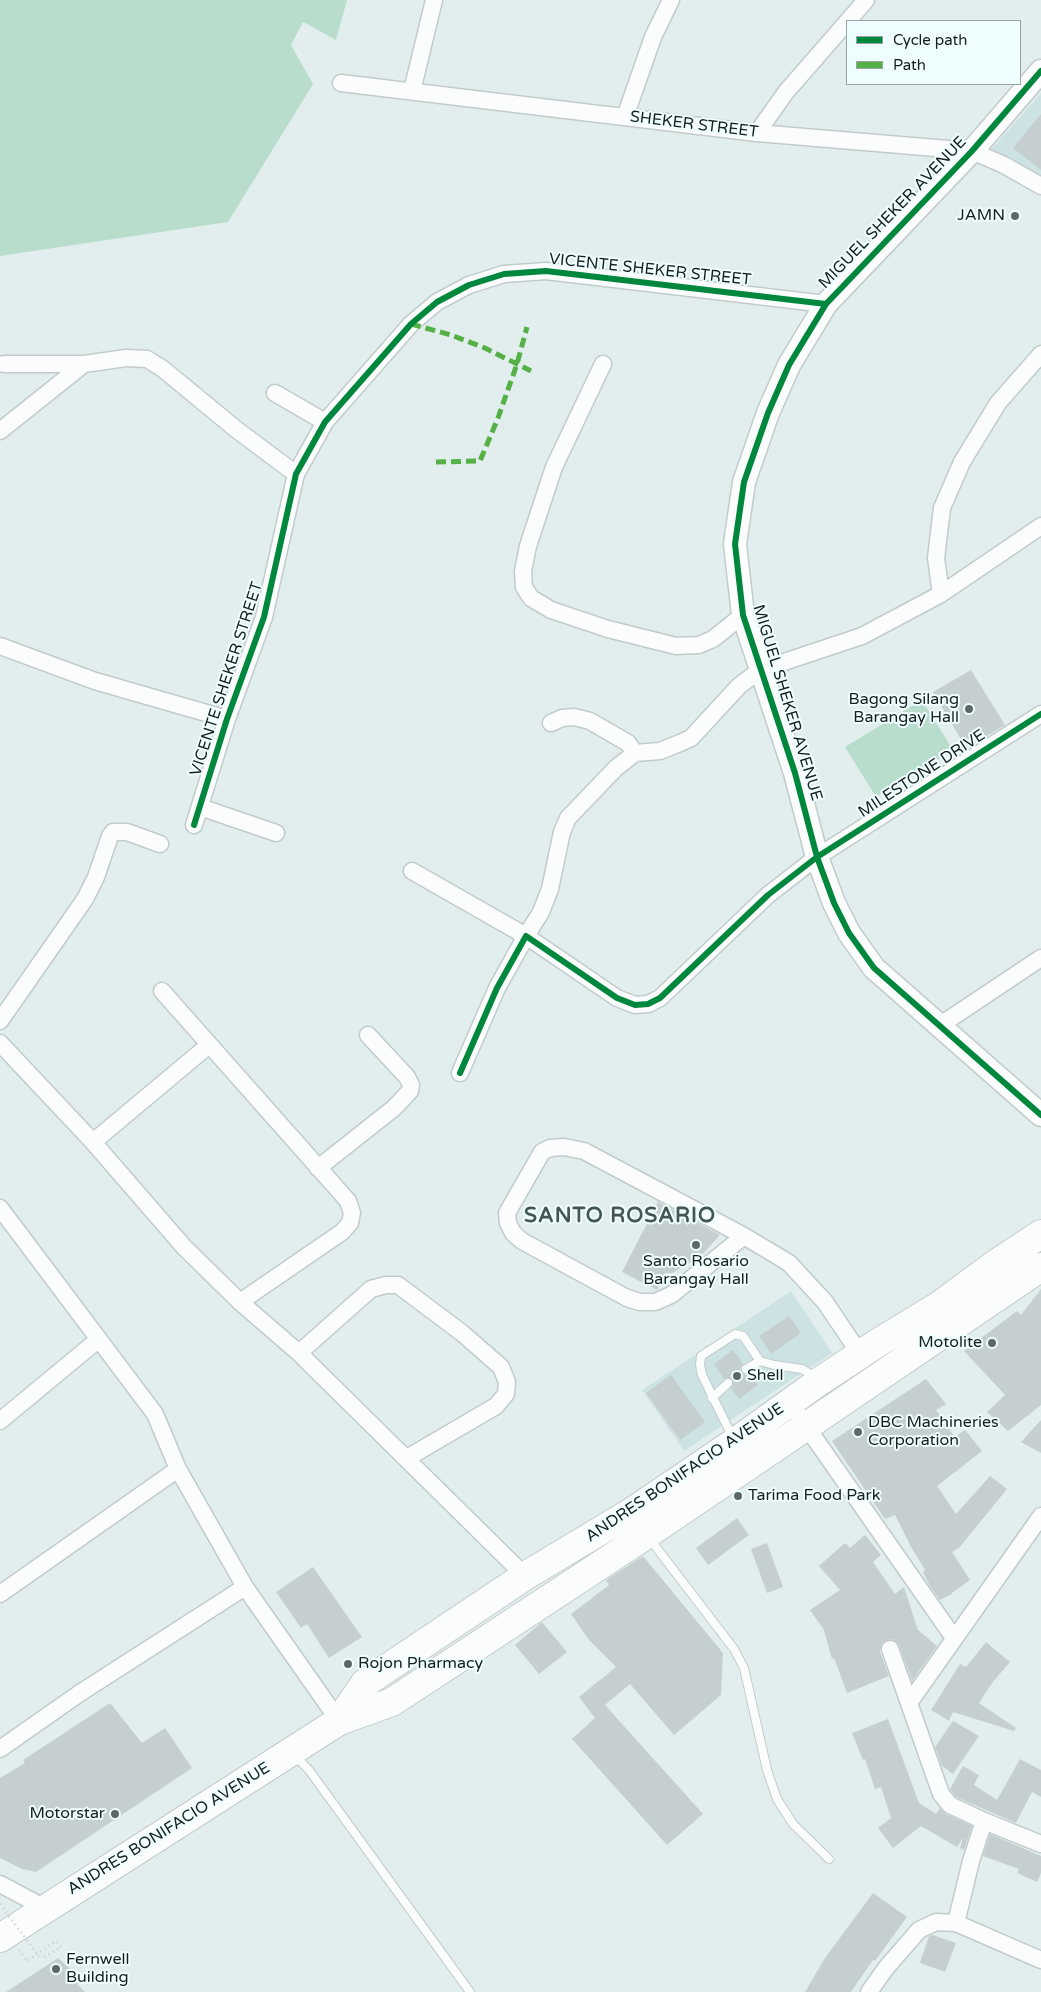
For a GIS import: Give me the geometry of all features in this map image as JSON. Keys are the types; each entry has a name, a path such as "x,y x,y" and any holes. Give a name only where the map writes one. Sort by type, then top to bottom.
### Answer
{"highway":[{"name":"ANDRES BONIFACIO AVENUE","path":"4,1936 339,1721 392,1702 638,1524 735,1442 820,1380 940,1305 1041,1234"},
{"name":"ANDRES BONIFACIO AVENUE","path":"339,1721 366,1683 525,1576 638,1524 805,1426 1041,1268"}],"street":[{"path":"412,90 434,0"},
{"path":"625,117 653,37 671,0"},
{"path":"850,20 866,0"},
{"path":"757,133 786,92 846,24"},
{"name":"MIGUEL SHEKER AVENUE","path":"1041,71 972,152 826,304 789,365 768,413 744,482 735,544 743,615 795,773 817,857 834,903 849,933 874,968 1041,1115"},
{"name":"SHEKER STREET","path":"341,83 412,90 757,133 972,152 1004,166 1041,186"},
{"name":"VICENTE SHEKER STREET","path":"194,824 227,719 264,617 296,474 325,422 411,324 437,302 469,285 504,274 546,271 826,304"},
{"path":"941,594 936,558 942,508 962,462 998,403 1041,354"},
{"path":"4,364 84,364 126,358 147,359 163,369 237,430 296,474"},
{"path":"0,431 84,364"},
{"path":"603,364 554,467 528,546 523,571 524,587 531,598 550,610 608,629 676,646 699,645 713,639 743,615"},
{"path":"275,393 325,422"},
{"path":"460,1073 497,988 526,936 542,912 562,832 568,818 616,768 635,754 660,751 691,738 739,686 760,670 862,636 941,594 1041,526"},
{"path":"0,646 95,681 227,719"},
{"name":"MILESTONE DRIVE","path":"412,872 526,936 617,998 635,1006 648,1004 660,998 768,895 817,857 1041,714"},
{"path":"551,723 562,718 574,717 590,721 628,743 635,754"},
{"path":"200,807 276,833"},
{"path":"0,1021 86,899 113,832 127,832 160,844"},
{"path":"939,1026 1041,958"},
{"path":"162,991 208,1045 348,1200 352,1213 350,1223 342,1232 240,1302"},
{"path":"318,1168 394,1108 410,1091 411,1084 407,1077 368,1035"},
{"path":"0,1043 93,1142 184,1246 240,1302 299,1353 525,1576"},
{"path":"93,1142 208,1045"},
{"path":"744,1236 671,1295 655,1302 640,1302 627,1298 522,1241 513,1234 508,1222 508,1213 542,1152 550,1148 564,1147 584,1151 744,1236 788,1263 825,1302 860,1354"},
{"path":"0,1208 156,1414 178,1469 245,1586 339,1721"},
{"path":"299,1353 371,1289 386,1285 398,1285 462,1333 501,1367 507,1382 506,1394 496,1406 407,1458"},
{"path":"0,1421 99,1339"},
{"path":"790,1403 954,1638"},
{"path":"0,1594 178,1469"},
{"path":"909,1703 1041,1516"},
{"path":"0,1749 80,1693 245,1586"},
{"path":"890,1649 941,1794 950,1805 1041,1844"},
{"path":"956,1922 971,1861 984,1821"},
{"path":"0,1884 45,1908"},
{"path":"869,1992 886,1968 919,1930 936,1922 956,1922 1041,1960"}],"lane":[{"path":"735,1442 702,1375 701,1356 735,1334 742,1336 760,1361 774,1366 802,1369 820,1380"},
{"path":"746,1370 760,1361"},
{"path":"712,1398 728,1383"},
{"path":"638,1524 734,1649 744,1668 767,1770 777,1799 792,1824 829,1859"},
{"path":"291,1752 309,1770 470,1992"}],"path":[{"path":"0,1904 41,1959 61,1947 56,1941 27,1961 4,1936"}],"shaded area":[{"path":"1041,93 1041,180 992,149"},
{"path":"791,1291 832,1353 684,1451 642,1390"}],"green space":[{"path":"0,0 347,0 336,40 303,22 291,45 313,84 228,222 0,256"},
{"path":"922,700 953,750 876,797 845,747"}],"building":[{"path":"1041,114 1041,170 1013,148"},
{"name":"Bagong Silang Barangay Hall","path":"971,670 1005,725 966,748 933,692"},
{"path":"658,1202 720,1235 700,1257 672,1273 665,1273 657,1290 622,1272"},
{"path":"1041,1289 1041,1405 1008,1431 987,1412 1005,1395 964,1351 1017,1311 1021,1315"},
{"path":"789,1316 801,1333 771,1354 759,1336"},
{"name":"Shell","path":"733,1350 743,1364 740,1368 741,1372 745,1375 749,1374 758,1385 739,1399 731,1388 732,1380 729,1378 724,1379 714,1364"},
{"path":"671,1375 705,1422 680,1440 646,1393"},
{"path":"926,1379 946,1404 936,1410 955,1437 965,1430 982,1451 937,1486 956,1514 990,1476 1007,1489 959,1548 952,1552 970,1580 952,1594 940,1600 930,1586 923,1572 925,1570 895,1515 885,1519 832,1441"},
{"path":"1041,1420 1041,1453 1021,1442"},
{"path":"737,1518 749,1535 708,1565 696,1548"},
{"path":"865,1535 881,1555 873,1562 895,1594 904,1587 918,1630 937,1646 912,1681 899,1645 892,1639 886,1640 882,1643 880,1652 889,1676 847,1693 834,1658 832,1659 824,1630 810,1610 840,1590 819,1566 845,1543 850,1548"},
{"path":"767,1543 783,1587 767,1593 751,1549"},
{"path":"643,1556 723,1653 721,1695 674,1735 630,1684 605,1705 703,1814 667,1845 572,1739 595,1718 579,1697 616,1667 589,1640 571,1614 609,1585 606,1580"},
{"path":"313,1567 362,1637 329,1658 307,1624 301,1628 276,1592"},
{"path":"542,1622 567,1652 539,1674 515,1645"},
{"path":"986,1642 1010,1662 992,1683 979,1703 1016,1728 1014,1731 953,1712 949,1721 931,1710 960,1664 966,1667"},
{"path":"110,1703 142,1743 165,1728 192,1768 36,1872 22,1869 0,1858 0,1778 25,1763 23,1760"},
{"path":"888,1719 919,1803 936,1814 940,1808 946,1814 972,1826 964,1850 960,1848 963,1838 957,1847 921,1826 893,1848 878,1828 891,1818 881,1787 875,1789 865,1759 863,1760 852,1733"},
{"path":"953,1721 979,1736 953,1774 942,1766 935,1747"},
{"path":"1020,1759 1041,1770 1041,1797 1032,1792 1016,1823 956,1797 950,1789 963,1766 979,1775 974,1785 997,1800"},
{"path":"990,1834 1041,1856 1041,1873 1037,1882 1017,1873 1019,1869 983,1856"},
{"path":"873,1893 907,1917 875,1961 873,1960 851,1992 805,1992 825,1958"},
{"path":"933,1935 956,1943 945,1972 920,1963 929,1936"},
{"name":"Fernwell Building","path":"58,1958 83,1980 77,1984 85,1992 6,1992"}],"marked path":[{"path":"411,324 451,335 485,348 531,371"},
{"path":"436,462 480,461 517,364 527,327"}],"cycle path":[{"path":"1041,71 972,151 826,304 789,365 768,413 744,482 735,544 743,615 795,773 817,857 834,903 849,933 874,968 1041,1115"},
{"path":"194,825 227,719 264,617 296,474 325,422 411,324 437,302 469,285 504,274 546,271 826,304"},
{"path":"460,1073 497,988 526,936 617,998 635,1005 648,1004 660,998 768,895 817,857 1041,714"}],"place":[{"name":"JAMN","path":"1015,216"},
{"name":"Bagong Silang Barangay Hall","path":"969,709"},
{"name":"Santo Rosario Barangay Hall","path":"696,1245"},
{"name":"Motolite","path":"992,1343"},
{"name":"Shell","path":"737,1376"},
{"name":"DBC Machineries Corporation","path":"858,1432"},
{"name":"Tarima Food Park","path":"738,1496"},
{"name":"Rojon Pharmacy","path":"348,1664"},
{"name":"Motorstar","path":"115,1814"},
{"name":"Fernwell Building","path":"56,1969"}],"district":[{"name":"SANTO ROSARIO","path":"620,1216"}]}
